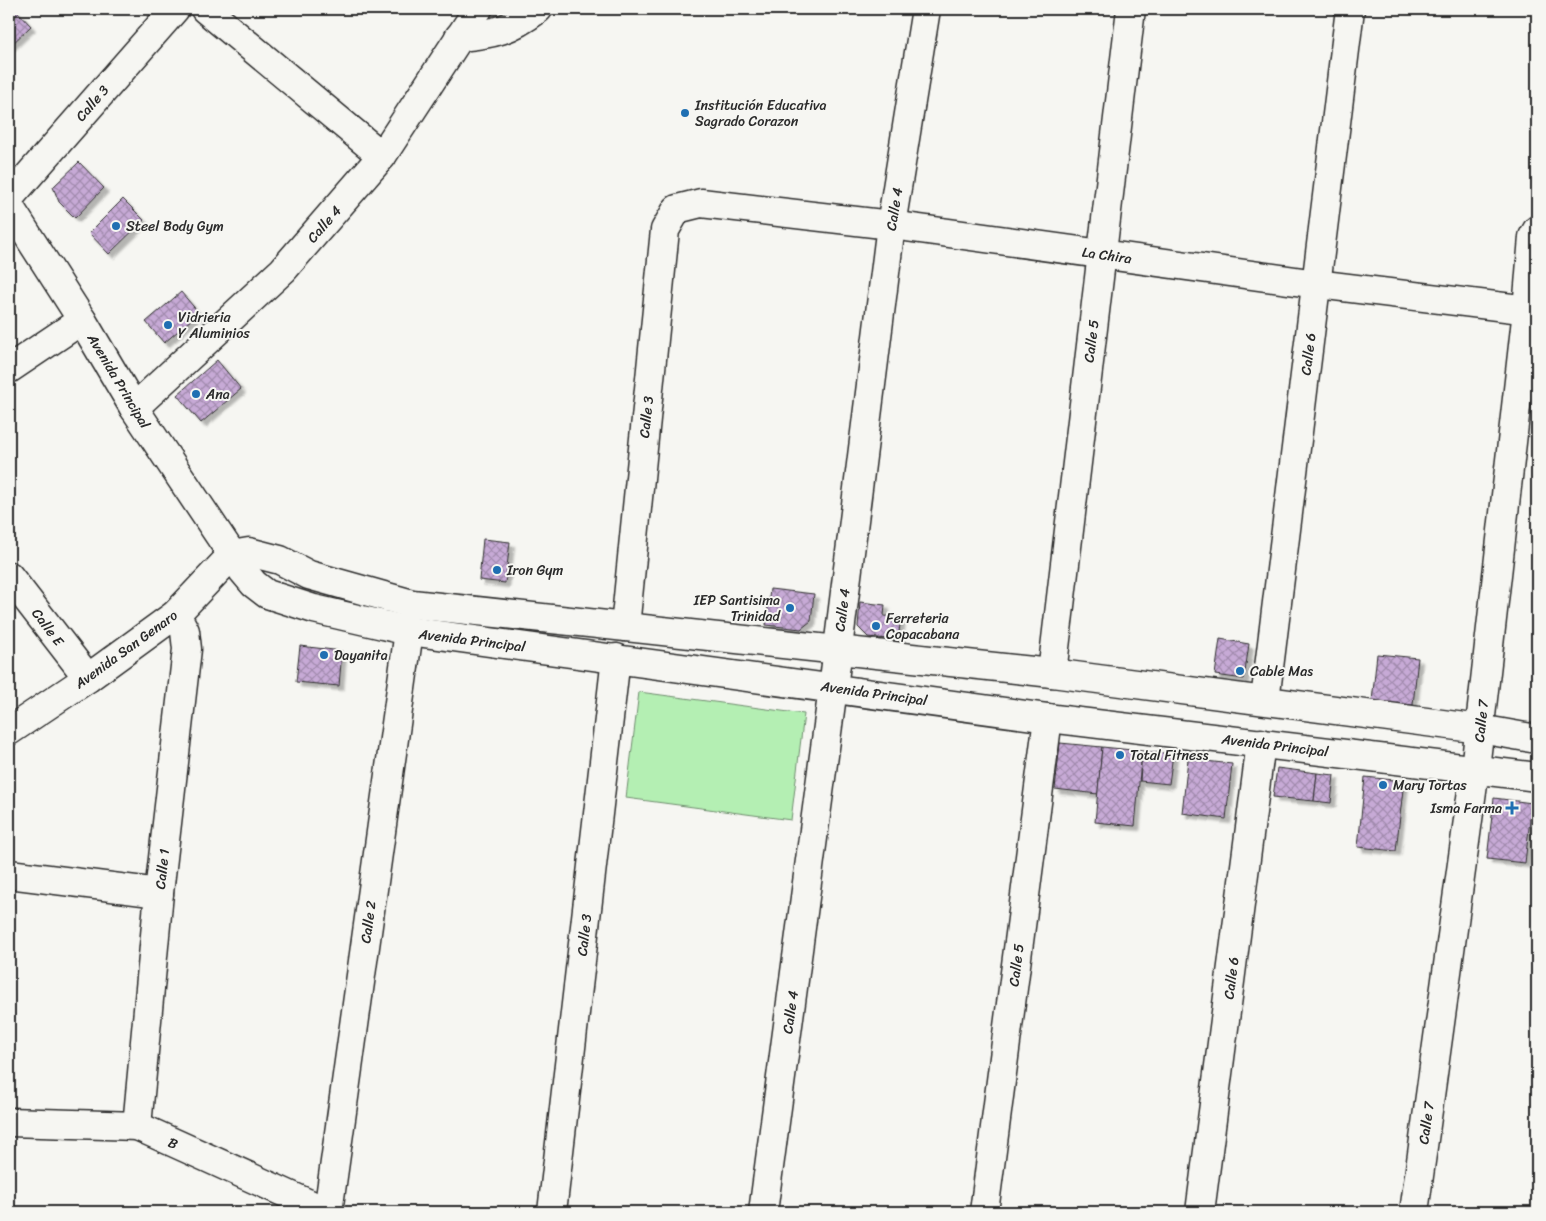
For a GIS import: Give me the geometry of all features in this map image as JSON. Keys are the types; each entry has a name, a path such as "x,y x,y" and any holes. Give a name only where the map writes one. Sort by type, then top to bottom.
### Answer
{"street":[{"name":"Calle 3","path":"9,198 175,9"},
{"path":"205,9 382,156"},
{"name":"Calle 4","path":"134,408 283,270 382,156 478,9"},
{"path":"459,38 488,35 519,23 538,9"},
{"name":"Calle 4","path":"763,1212 833,688 891,225 926,9"},
{"name":"Calle 5","path":"1052,673 1131,9"},
{"name":"Calle 6","path":"1265,700 1350,9"},
{"name":"La Chira","path":"677,210 701,203 891,225 1317,284 1532,310"},
{"name":"Avenida Principal","path":"9,206 82,320 134,408 242,571 267,594 314,609 409,631 1048,718 1537,777"},
{"name":"Calle 3","path":"625,627 665,230 677,210"},
{"name":"Calle 7","path":"1414,1212 1475,769 1532,310 1534,237 1537,230"},
{"path":"9,368 82,320"},
{"name":"Avenida Principal","path":"232,555 250,552 280,560 308,575 412,604 1052,673 1480,729 1537,740"},
{"name":"Avenida San Genaro","path":"9,730 88,678 176,614 232,555"},
{"name":"Calle E","path":"9,576 88,678"},
{"name":"Calle 1","path":"137,1126 159,893 187,650 185,631 176,614"},
{"name":"Calle 2","path":"327,1212 409,631"},
{"name":"Calle 3","path":"552,1212 616,658"},
{"name":"Calle 5","path":"984,1212 1048,718"},
{"name":"Calle 6","path":"1200,1212 1261,743"},
{"path":"9,874 159,893"},
{"name":"B","path":"9,1122 137,1126 327,1212"}],"green space":[{"path":"639,692 804,714 791,820 626,798"}],"building":[{"path":"9,9 15,9 31,26 9,47"},
{"path":"79,162 104,188 75,218 59,202 53,187"},
{"name":"Steel Body Gym","path":"123,199 144,220 109,254 89,233"},
{"path":"181,292 199,313 164,343 146,322"},
{"path":"217,360 241,389 201,423 177,395"},
{"path":"483,539 510,542 505,583 479,580"},
{"name":"IEP Santisima Trinidad","path":"770,589 814,594 811,621 801,629 766,625"},
{"path":"860,602 885,605 884,616 901,617 898,640 868,637 858,627"},
{"path":"1220,639 1249,644 1244,679 1215,675"},
{"path":"300,646 342,651 339,686 296,682"},
{"path":"1377,654 1418,658 1413,705 1372,701"},
{"path":"1060,743 1102,747 1098,794 1055,789"},
{"path":"1102,747 1142,751 1135,826 1095,822"},
{"path":"1142,751 1173,754 1169,784 1140,781"},
{"path":"1188,759 1232,764 1226,819 1182,813"},
{"path":"1277,768 1317,773 1314,801 1273,797"},
{"path":"1317,773 1334,775 1331,803 1314,801"},
{"path":"1365,777 1404,781 1396,851 1358,847"},
{"path":"1494,798 1532,803 1525,863 1487,859"}],"place":[{"name":"Institución Educativa Sagrado Corazon","path":"685,113"},
{"name":"Steel Body Gym","path":"116,226"},
{"name":"Vidrieria Y Aluminios","path":"168,325"},
{"name":"Ana","path":"196,394"},
{"name":"Iron Gym","path":"497,570"},
{"name":"IEP Santisima Trinidad","path":"790,608"},
{"name":"Ferreteria Copacabana","path":"876,626"},
{"name":"Dayanita","path":"324,655"},
{"name":"Cable Mas","path":"1240,671"},
{"name":"Total Fitness","path":"1120,755"},
{"name":"Mary Tortas","path":"1383,785"},
{"name":"Isma Farma","path":"1512,808"}]}
